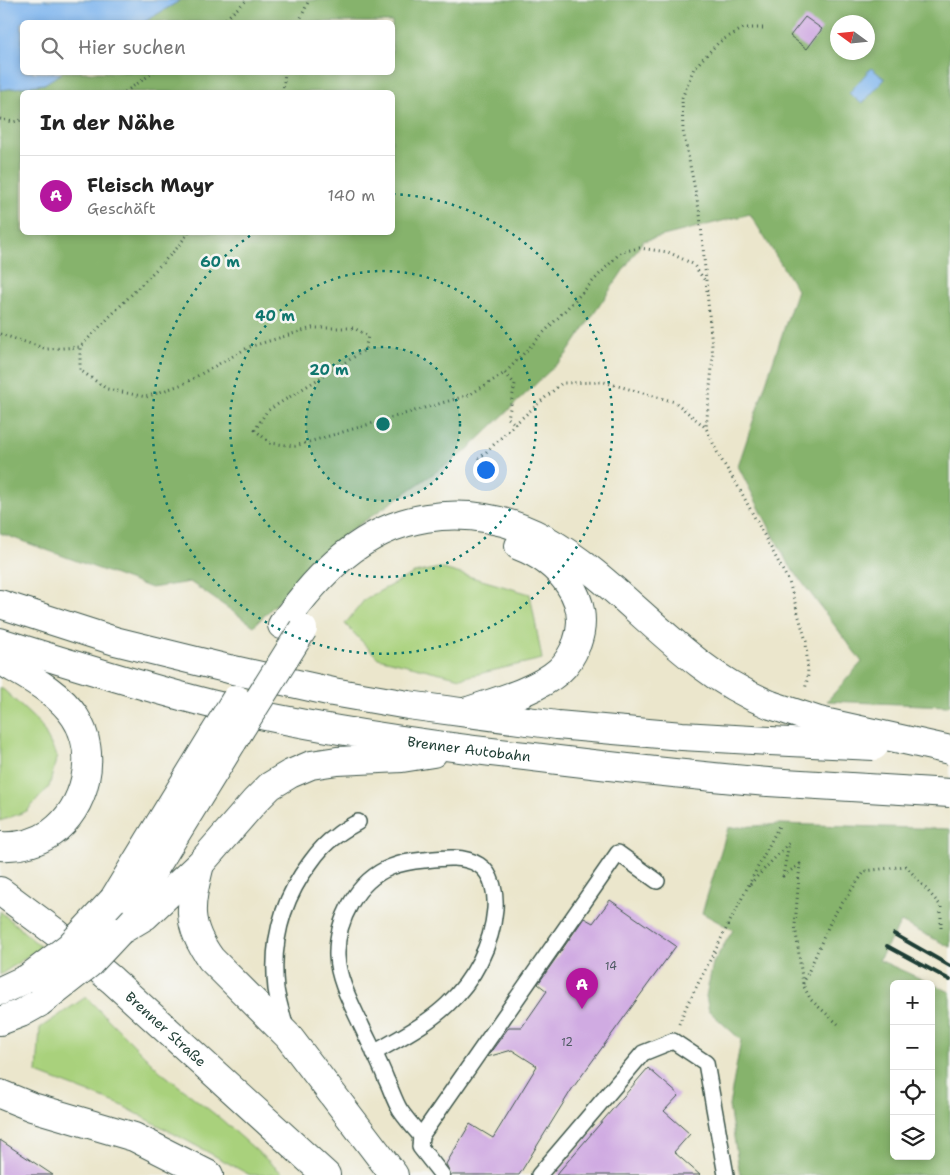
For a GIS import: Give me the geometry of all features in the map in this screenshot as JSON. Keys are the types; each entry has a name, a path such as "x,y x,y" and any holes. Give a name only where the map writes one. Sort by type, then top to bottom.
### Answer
{"main road":[{"path":"0,1021 21,1013 39,1003 89,964 120,931 130,907 223,738 292,627 305,594 329,567 349,550 374,535 402,523 446,515 478,516 511,523 540,535 574,557 698,662 735,688 771,706 819,721 950,750"},
{"path":"292,627 348,575 372,557 401,543 432,535 468,534 506,541 534,552 559,571 575,593 580,608 581,624 575,648 561,670 550,678 464,712"},
{"path":"0,604 115,640 229,669 334,692 408,705 557,724 682,736 950,750"},
{"name":"Brenner Autobahn","path":"0,642 116,679 212,704 326,728 460,748 672,773 768,782 950,792"},
{"path":"0,660 44,687 71,710 81,726 86,741 88,757 82,789 72,810 58,826 52,832 34,842 18,846 0,846"},
{"path":"0,991 28,978 68,947 200,864 270,786 290,774 311,765 337,761 402,758 460,748"},
{"path":"200,864 192,908 192,925 200,944 211,959 288,1036 394,1175"},
{"name":"Brenner Straße","path":"0,891 55,932 112,980 326,1175"},
{"path":"0,1094 32,1107 134,1138 208,1175"}],"lane":[{"path":"288,1036 276,991 275,968 275,946 285,906 294,887 320,850 335,836 358,822"},
{"path":"442,1175 420,1146 421,1136 618,853 657,881"},
{"path":"374,1053 421,1025 447,1006 464,987 481,960 494,923 496,897 491,878 481,866 468,859 443,858 414,861 390,867 368,882 347,909 340,930 337,956 343,982 374,1053 399,1109 421,1136"},
{"path":"539,1175 643,1053 673,1041 706,1063 726,1175"}],"path":[{"path":"224,20 246,0"},
{"path":"300,20 309,0"},
{"path":"706,428 713,357 700,214 683,131 682,98 694,68 720,42 744,28 763,28"},
{"path":"128,90 150,75"},
{"path":"283,90 285,75"},
{"path":"0,119 13,122 20,120"},
{"path":"0,334 48,349 80,347 177,248 187,235"},
{"path":"80,347 80,370 107,389 146,397 183,384 249,347 312,328 354,328 368,336 365,350 267,411 255,430 270,443 294,446 469,395 504,373 621,252 639,248 668,252 693,264 706,282"},
{"path":"504,373 515,384 508,418 515,424"},
{"path":"479,459 515,424 562,383 604,382 675,402 706,428 719,456 739,488 788,582 806,642 808,675 804,698"},
{"path":"673,1041 686,1008 780,824"},
{"path":"750,884 789,843 783,876 800,864 795,925 803,984 810,1000 838,1024"},
{"path":"803,984 833,916 865,871 906,866 941,906 941,930"}],"green space":[{"path":"181,0 950,0 950,704 948,706 827,701 862,662 787,562 738,466 797,290 750,214 643,241 566,355 465,452 347,533 254,626 190,582 151,588 0,533 0,90 44,84 58,75 395,75 395,20 147,20"},
{"path":"440,568 530,594 542,659 461,678 378,658 345,624 365,599 414,573"},
{"path":"0,688 40,724 57,756 49,787 27,811 0,821"},
{"path":"780,824 950,829 950,947 901,922 879,960 923,980 890,980 890,1160 935,1160 935,985 950,992 950,1175 740,1175 729,1106 741,1040 709,1011 706,996 713,963 733,930 702,913 728,828"},
{"path":"0,911 41,947 0,975"},
{"path":"86,997 161,1072 221,1119 284,1175 250,1175 121,1105 37,1073 40,1028"}],"water":[{"path":"0,0 181,0 147,20 20,20 20,75 59,75 44,84 0,90"},
{"path":"871,68 885,79 862,104 849,93"}],"building":[{"path":"805,17 822,29 807,49 790,36"},
{"path":"610,900 676,946 572,1089 519,1175 451,1175 446,1164 470,1124 493,1138 537,1066 512,1050 487,1057 509,1027 522,1027 547,991 538,984 584,918 593,923"},
{"path":"648,1068 679,1095 664,1111 690,1134 674,1152 700,1175 556,1175"},
{"path":"0,1140 53,1175 0,1175"}],"railway":[{"path":"894,934 950,966"},
{"path":"887,946 950,980"}],"place":[{"name":"Fleisch Mayr","path":"582,1009"}]}
